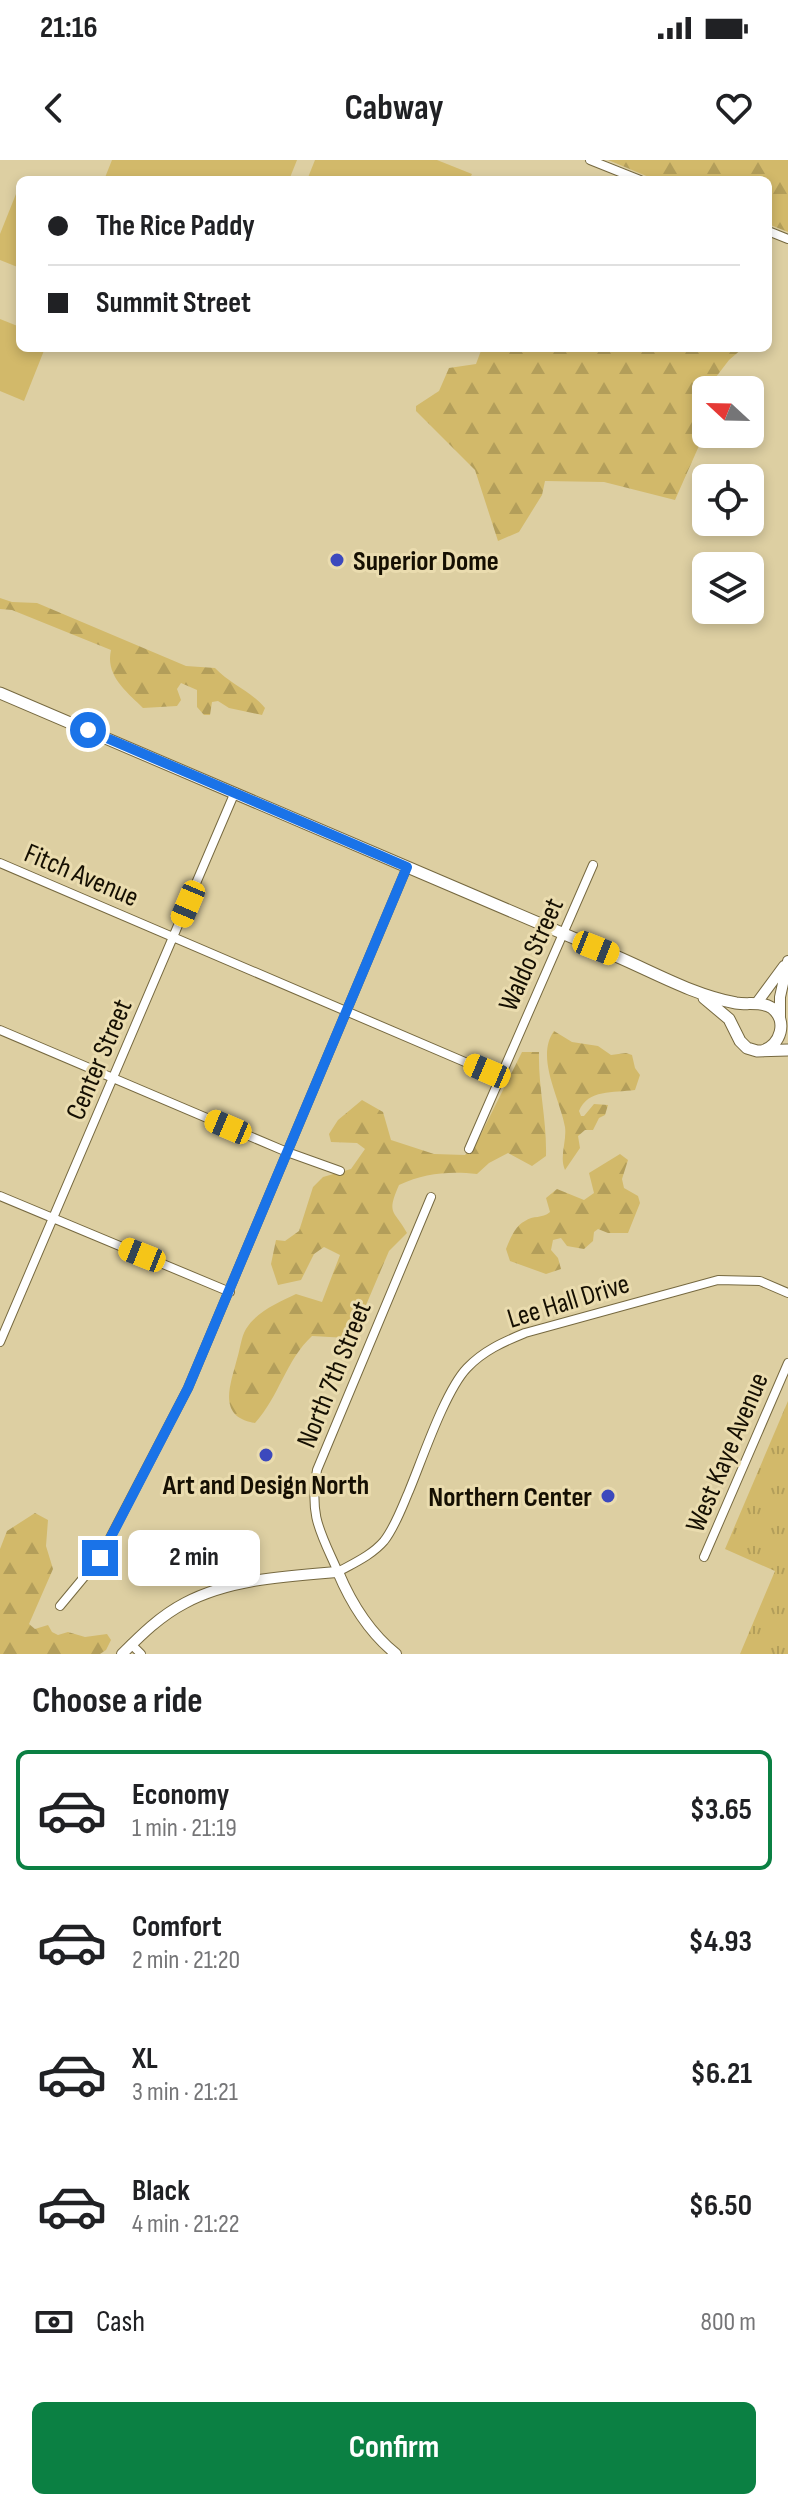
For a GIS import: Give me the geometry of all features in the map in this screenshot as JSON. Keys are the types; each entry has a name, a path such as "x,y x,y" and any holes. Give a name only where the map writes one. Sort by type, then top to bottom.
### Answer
{"main road":[{"path":"0,693 700,995 769,1006 783,1022 779,1040 762,1051"},
{"path":"700,995 725,1015 747,1048 788,1050"},
{"path":"738,1036 736,1026 739,1016 754,1005"}],"street":[{"path":"590,160 630,176"},
{"name":"Center Street","path":"1,1336 235,792"},
{"name":"Fitch Avenue","path":"0,863 500,1077"},
{"name":"Waldo Street","path":"469,1149 593,865"},
{"path":"60,1606 99,1559 188,1388 407,867"},
{"path":"754,1005 772,986 788,961"},
{"path":"783,1022 780,997 788,961"},
{"path":"0,1030 287,1152 340,1171"},
{"path":"0,1196 230,1292"},
{"name":"North 7th Street","path":"338,1572 317,1523 312,1497 317,1470 431,1197"},
{"name":"Lee Hall Drive","path":"338,1572 367,1557 385,1540 453,1390 465,1370 490,1349 525,1333 718,1280 760,1281 788,1293"},
{"name":"West Kaye Avenue","path":"704,1557 788,1363"},
{"path":"122,1654 146,1630 186,1602 235,1584 338,1572 349,1598 381,1642 396,1654"},
{"path":"131,1644 141,1654"}],"green space":[{"path":"112,160 297,160 291,176 106,176"},
{"path":"315,160 437,160 472,174 471,176 309,176"},
{"path":"608,160 788,160 788,232 772,226 772,176 646,176"},
{"path":"16,194 16,266 0,260 0,234"},
{"path":"0,319 16,325 16,352 43,352 24,401 0,391"},
{"path":"480,352 738,352 717,376 692,376 692,448 698,448 675,500 604,482 545,481 542,495 519,532 498,541 475,470 416,411 416,406 439,391 449,368 476,364"},
{"path":"0,598 37,603 186,666 215,668 265,708 262,715 229,708 218,701 212,702 210,715 204,715 197,707 197,690 181,683 177,689 181,700 177,706 143,708 114,676 111,650 12,610 0,609"},
{"path":"554,1031 572,1042 598,1046 611,1055 632,1055 640,1075 635,1090 602,1093 583,1104 579,1111 581,1116 594,1104 608,1105 605,1115 599,1118 593,1130 585,1130 578,1136 580,1148 565,1170 565,1127 550,1078 547,1053"},
{"path":"522,1052 539,1052 546,1156 532,1166 508,1153 477,1174 437,1174 399,1185 392,1207 407,1233 389,1251 355,1331 347,1338 312,1336 296,1356 255,1423 235,1414 229,1399 230,1390 246,1329 262,1313 296,1294 322,1302 340,1255 324,1247 314,1254 301,1280 278,1285 271,1264 276,1240 285,1241 299,1231 313,1187 323,1177 351,1169 365,1149 357,1143 331,1142 329,1134 338,1120 362,1100 383,1112 391,1140 434,1154 465,1155 477,1142"},
{"path":"620,1154 628,1160 622,1179 624,1188 638,1196 640,1203 628,1233 608,1233 598,1229 594,1232 593,1241 584,1249 567,1246 561,1238 553,1240 551,1250 558,1258 561,1269 546,1274 510,1261 506,1249 513,1233 528,1219 550,1212 546,1198 557,1189 584,1200 594,1193 589,1173"},
{"path":"788,1401 788,1654 740,1654 775,1571 725,1549"},
{"path":"35,1513 48,1520 46,1546 53,1569 29,1624 35,1629 48,1625 58,1635 68,1632 85,1637 107,1634 111,1640 100,1654 0,1654 0,1549 7,1531"}],"place":[{"name":"Superior Dome","path":"337,560"},
{"name":"Art and Design North","path":"266,1455"},
{"name":"Northern Center","path":"608,1496"}],"route":[{"path":"88,730 407,867 188,1388 100,1558"}]}
